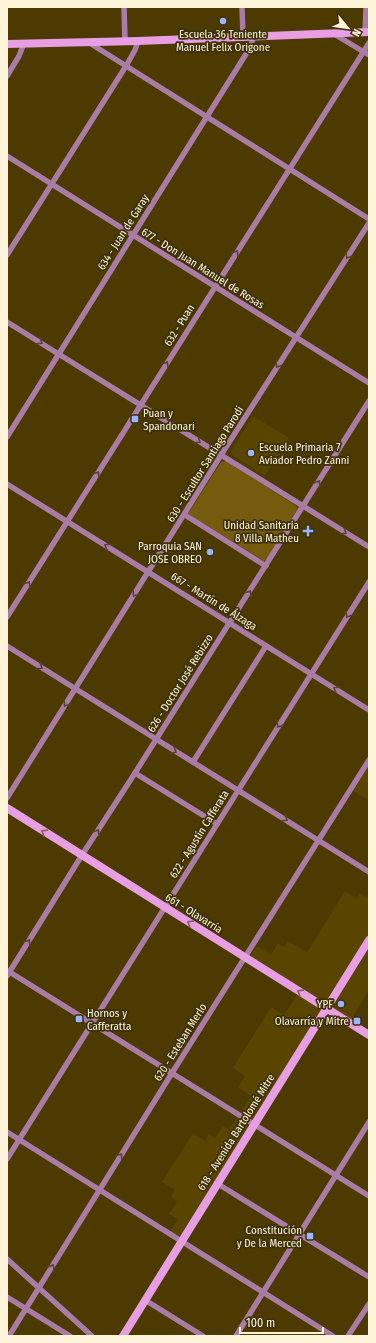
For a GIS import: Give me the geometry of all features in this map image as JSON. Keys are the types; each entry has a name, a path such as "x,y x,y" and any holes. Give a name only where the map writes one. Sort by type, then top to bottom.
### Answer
{"main road":[{"path":"7,44 138,41 367,32"},
{"name":"661 - Olavarría","path":"7,808 369,1035"},
{"name":"618 - Avenida Bartolomé Mitre","path":"123,1336 369,940"}],"street":[{"path":"124,7 125,41"},
{"path":"242,7 243,37"},
{"path":"366,7 367,32"},
{"path":"334,34 366,53"},
{"name":"634 - Juan de Garay","path":"7,437 251,46 253,37"},
{"path":"7,38 7,44"},
{"path":"7,255 136,50 138,41"},
{"path":"87,42 369,219"},
{"path":"7,76 19,56 24,43"},
{"name":"632 - Puan","path":"7,617 289,169 366,53 369,43"},
{"name":"677 - Don Juan Manuel de Rosas","path":"7,156 369,383"},
{"name":"630 - Escultor Santiago Parodi","path":"7,798 221,455 369,223"},
{"path":"7,322 369,547"},
{"name":"626 - Doctor José Rebizzo","path":"8,973 369,401"},
{"name":"667 - Martín de Álzaga","path":"7,484 369,710"},
{"path":"185,514 266,566"},
{"name":"622 - Agustín Cafferata","path":"7,1159 369,582"},
{"path":"7,646 369,872"},
{"path":"194,762 266,646"},
{"name":"620 - Esteban Merlo","path":"9,1336 369,760"},
{"path":"135,773 217,824"},
{"path":"8,973 92,1023 369,1196"},
{"path":"236,1336 369,1122"},
{"path":"7,1132 262,1293 333,1336"},
{"path":"218,1184 369,1277"},
{"path":"7,1259 92,1336"},
{"path":"7,1297 70,1336"},
{"path":"145,1300 203,1336"},
{"path":"348,1336 369,1304"}],"shaded area":[{"path":"253,416 289,438 265,476 233,456 231,451"},
{"path":"226,461 298,508 268,558 264,561 188,514 221,462"},
{"path":"369,766 369,801 353,791"},
{"path":"345,891 357,899 360,893 366,897 369,893 369,934 326,1001 323,1002 252,957 251,955 257,946 271,955 278,943 284,947 288,941 307,952"},
{"path":"369,949 369,990 351,1020 334,1010 333,1006"},
{"path":"298,993 320,1007 321,1012 251,1120 240,1113 251,1096 238,1088 245,1076 233,1068 271,1007 284,1015"},
{"path":"237,1117 246,1123 248,1127 182,1235 177,1236 170,1232 178,1219 169,1214 177,1201 171,1197 175,1190 162,1182 193,1133 205,1141 209,1134 215,1138 223,1126 229,1130"}],"place":[{"name":"Escuela 36 Teniente Manuel Felix Origone","path":"223,21"},
{"name":"Puan y Spandonari","path":"135,419"},
{"name":"Escuela Primaria 7 Aviador Pedro Zanni","path":"251,453"},
{"name":"Unidad Sanitaria 8 Villa Matheu","path":"308,531"},
{"name":"Parroquia SAN JOSE OBREO","path":"210,552"},
{"name":"YPF","path":"341,1004"},
{"name":"Hornos y Cafferatta","path":"79,1019"},
{"name":"Olavarría y Mitre","path":"357,1021"},
{"name":"Constitución y De la Merced","path":"310,1236"}]}
